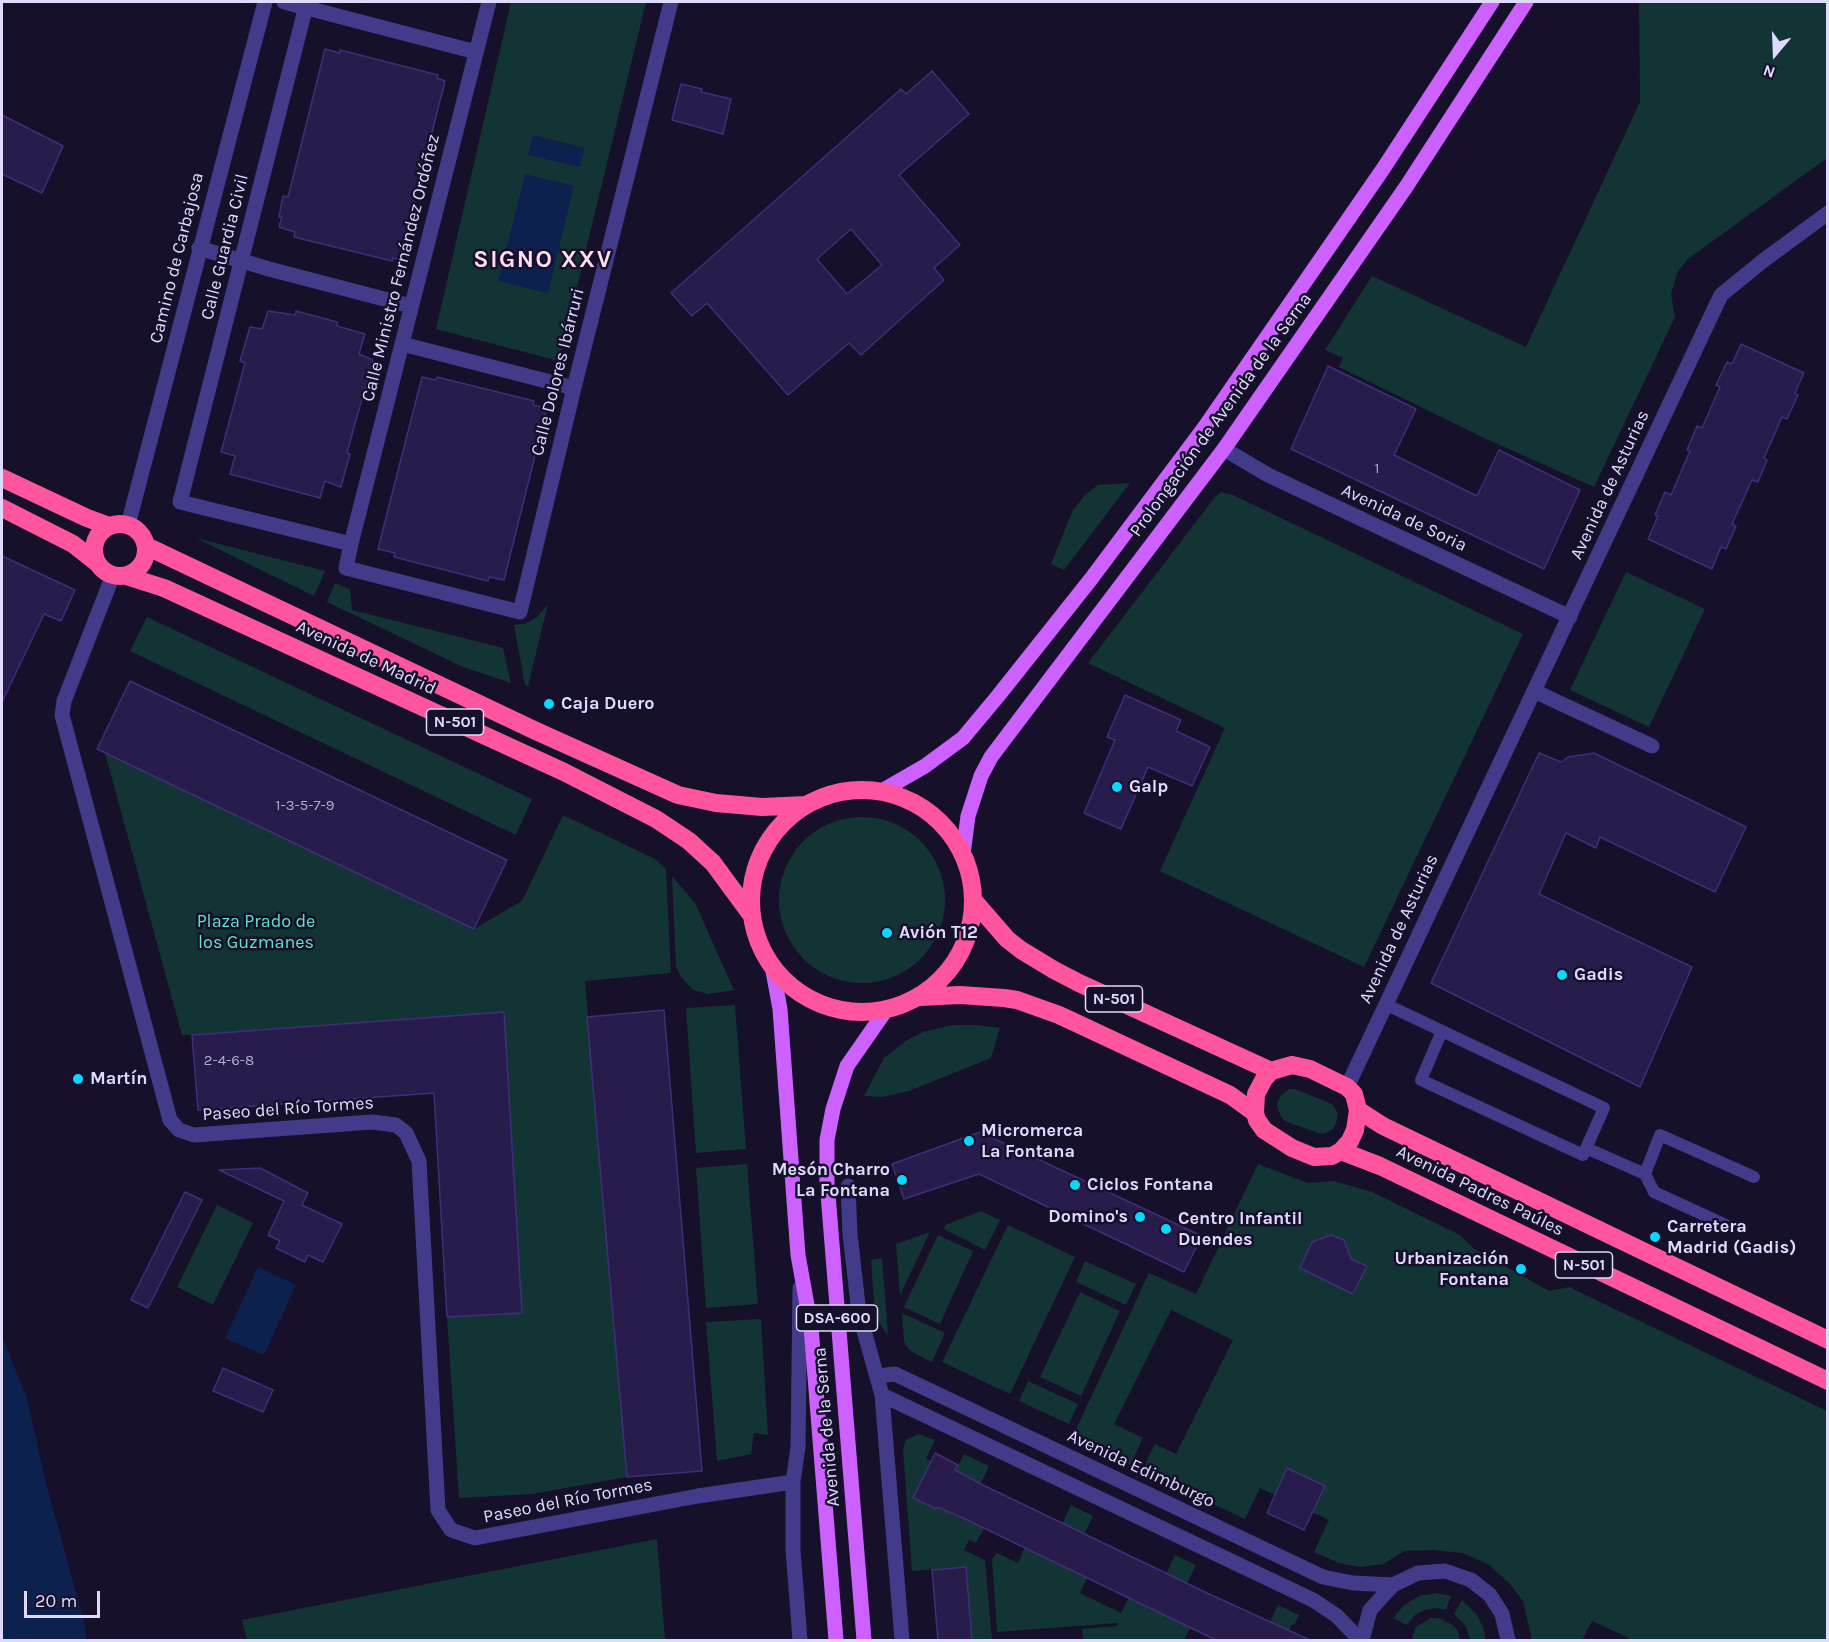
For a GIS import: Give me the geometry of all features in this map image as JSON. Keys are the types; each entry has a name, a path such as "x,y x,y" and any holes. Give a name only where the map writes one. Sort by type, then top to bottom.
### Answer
{"highway":[{"path":"2,478 109,526"},
{"name":"N-501","path":"2,508 73,544 104,571 120,576"},
{"name":"N-501","path":"128,525 140,533 146,546"},
{"path":"97,563 94,553 95,542 100,532 109,526 128,525"},
{"path":"120,576 135,572 142,565 146,556 146,546"},
{"name":"Avenida de Madrid","path":"146,546 545,735 678,795 716,803 762,807 806,805"},
{"name":"Avenida de Madrid","path":"120,576 164,588 564,772 646,814 689,841 703,854 752,916"},
{"name":"N-501","path":"861,790 880,792 914,803 943,825 963,854 971,877 974,901 972,924 965,945 939,983 904,1005 886,1010 854,1012 822,1005 794,989 772,966 759,942 752,916 751,894 762,852 789,818 806,805 842,792 861,790"},
{"name":"N-501","path":"974,901 1007,939 1021,951 1054,970 1271,1071"},
{"name":"N-501","path":"920,997 960,994 995,997 1017,1000 1059,1015 1230,1095 1255,1113 1264,1130 1292,1148 1321,1158 1341,1151"},
{"path":"1255,1113 1256,1095 1271,1071 1292,1065 1301,1066 1347,1087 1354,1094 1358,1110 1355,1130 1350,1141 1341,1151"},
{"name":"Avenida Padres Paúles","path":"1358,1110 1383,1126 1827,1340"},
{"name":"Avenida Padres Paúles","path":"1341,1151 1380,1166 1827,1381"}],"main road":[{"name":"Prolongación de Avenida de la Serna","path":"880,792 926,766 963,738 1091,579 1204,428 1383,168 1491,2"},
{"name":"Prolongación de Avenida de la Serna","path":"963,854 969,816 981,776 991,757 1224,449 1406,187 1526,2"},
{"name":"Avenida de la Serna","path":"772,966 780,1009 795,1228 800,1270 812,1327 836,1641"},
{"name":"Avenida de la Serna","path":"864,1641 827,1182 827,1140 833,1109 847,1066 886,1010"}],"street":[{"name":"Camino de Carbajosa","path":"128,525 265,2"},
{"path":"284,2 306,4 476,51"},
{"name":"Calle Ministro Fernández Ordóñez","path":"489,2 346,568 520,612"},
{"name":"Calle Dolores Ibárruri","path":"520,612 671,2"},
{"name":"Calle Guardia Civil","path":"306,4 180,502 351,544"},
{"name":"Avenida de Asturias","path":"1347,1087 1721,295 1827,213"},
{"path":"199,248 411,306"},
{"path":"402,344 574,388"},
{"name":"Avenida de Soria","path":"1224,449 1268,475 1570,617"},
{"name":"Paseo del Río Tormes","path":"120,576 64,700 62,715 171,1120 179,1130 194,1135 372,1122 396,1125 406,1133 419,1161 438,1510 451,1530 476,1538 698,1496 793,1482"},
{"path":"1534,691 1653,746"},
{"path":"848,1186 850,1234 859,1313 882,1395 902,1641"},
{"name":"Avenida de la Serna","path":"800,1270 798,1447 793,1482 793,1550 800,1641"},
{"name":"Avenida Edimburgo","path":"878,1376 895,1374 1323,1577 1353,1583 1393,1585"},
{"path":"882,1395 1313,1600 1337,1616 1361,1641 1370,1610 1393,1585 1418,1573 1445,1571 1471,1580 1490,1595 1502,1614 1509,1639"}],"lane":[{"path":"1385,1004 1442,1031 1604,1108 1583,1155 1420,1080 1442,1031"},
{"path":"1645,1174 1660,1135 1754,1177"},
{"path":"1586,1148 1645,1174 1654,1192 1730,1227"}],"green space":[{"path":"511,2 646,2 559,361 436,329"},
{"path":"1639,2 1827,2 1827,158 1688,259 1678,271 1671,294 1675,317 1594,487 1482,437 1339,367 1343,358 1325,350 1372,276 1526,347 1640,102"},
{"path":"1130,483 1064,570 1051,564 1073,510 1086,494 1098,485"},
{"path":"1221,492 1233,495 1523,634 1364,967 1160,871 1225,728 1088,663"},
{"path":"196,538 325,571 314,596"},
{"path":"1626,572 1705,609 1649,727 1570,690"},
{"path":"335,583 350,589 352,610 503,648 511,683 463,667 327,602"},
{"path":"548,604 528,686 525,685 514,625 525,624 537,617"},
{"path":"147,617 532,799 516,835 130,651"},
{"name":"Plaza Prado de los Guzmanes","path":"105,753 474,929 522,901 563,815 655,859 666,869 671,973 585,981 627,1477 532,1494 459,1498 447,1317 522,1312 504,1013 182,1035"},
{"path":"862,817 878,818 894,823 921,841 939,868 944,884 944,916 939,932 921,959 894,977 878,982 862,983 846,982 830,977 803,959 785,932 780,916 779,900 780,884 785,868 803,841 830,823 846,818"},
{"path":"672,876 695,903 734,990 708,994 693,990 676,967"},
{"path":"735,1005 746,1149 696,1153 686,1008"},
{"path":"953,1025 1000,1028 991,1058 909,1091 883,1097 864,1096 884,1058 907,1040 923,1032"},
{"path":"1289,1089 1295,1089 1332,1104 1338,1113 1333,1129 1323,1134 1285,1121 1277,1106 1280,1096"},
{"path":"747,1164 758,1304 706,1308 696,1168"},
{"path":"1258,1164 1308,1183 1334,1181 1372,1192 1460,1235 1473,1248 1549,1291 1569,1287 1827,1411 1827,1640 1628,1640 1629,1638 1592,1621 1582,1640 1532,1640 1523,1601 1509,1583 1489,1565 1463,1553 1433,1550 1405,1551 1383,1564 1360,1567 1339,1563 1314,1552 1329,1520 1312,1512 1325,1486 1275,1495 1260,1488 1245,1519 1142,1471 1155,1444 1176,1454 1233,1340 1171,1310 1114,1424 1143,1438 1130,1465 1072,1438 1149,1273 1196,1294"},
{"path":"217,1205 253,1223 213,1305 177,1287"},
{"path":"981,1211 1000,1220 985,1250 944,1229 945,1225"},
{"path":"1008,1225 1075,1257 1010,1394 942,1362"},
{"path":"930,1232 900,1295 896,1244"},
{"path":"938,1235 973,1251 940,1324 904,1307"},
{"path":"882,1258 888,1336 875,1316 871,1260"},
{"path":"1085,1261 1136,1284 1126,1305 1076,1282"},
{"path":"1080,1292 1120,1311 1081,1396 1040,1377"},
{"path":"902,1313 945,1333 932,1362 907,1347 904,1341"},
{"path":"761,1319 768,1435 754,1433 751,1454 717,1461 706,1322"},
{"path":"1028,1381 1078,1404 1069,1424 1019,1401"},
{"path":"918,1434 935,1440 926,1458 931,1461 913,1498 936,1509 964,1454 989,1466 964,1518 984,1528 976,1543 969,1540 964,1550 985,1560 992,1640 972,1640 966,1567 912,1571 903,1449 906,1440"},
{"path":"1071,1505 1093,1516 1068,1568 1087,1578 1080,1593 1121,1613 1129,1597 1150,1607 1175,1555 1196,1565 1170,1618 1190,1628 1184,1640 1083,1640 1082,1629 1118,1626 1117,1623 997,1632 992,1559 997,1553 1018,1563 1025,1547 1047,1557"},
{"path":"657,1539 665,1640 247,1640 242,1620"},
{"path":"1436,1593 1451,1596 1446,1610 1435,1608 1425,1610 1415,1615 1407,1625 1393,1618 1404,1605 1419,1596"},
{"path":"1462,1600 1477,1615 1484,1629 1485,1640 1470,1640 1466,1626 1454,1614"},
{"path":"1278,1605 1299,1615 1284,1640 1261,1640"},
{"path":"1430,1618 1438,1618 1453,1625 1458,1631 1460,1640 1411,1640 1416,1627"}],"water":[{"path":"533,135 585,148 580,167 528,155"},
{"path":"525,174 574,186 548,293 498,281"},
{"path":"258,1267 296,1285 264,1355 225,1338"},
{"path":"2,1336 27,1399 46,1483 87,1640 2,1640"}],"building":[{"path":"325,49 340,53 340,50 438,75 437,78 445,81 400,259 393,258 392,261 294,237 295,232 279,227 283,196 288,197"},
{"path":"932,71 969,114 899,175 960,245 934,268 944,280 861,355 849,343 788,395 707,303 692,316 671,293 901,89 906,94","holes":["851,229 882,265 847,294 817,259"]},
{"path":"681,84 702,89 701,92 731,99 723,134 672,120"},
{"path":"2,115 63,146 42,193 2,174"},
{"path":"268,311 295,315 296,311 337,322 337,326 365,334 359,354 373,360 347,453 350,454 341,487 325,481 320,498 230,474 235,456 221,452 245,363 240,361 250,327 262,329"},
{"path":"1741,344 1804,373 1795,393 1798,395 1787,419 1782,417 1764,458 1767,460 1758,482 1752,480 1732,524 1736,526 1726,549 1721,547 1712,569 1648,539 1665,492 1671,495 1690,451 1687,450 1697,426 1702,428 1720,387 1716,385 1727,362 1732,364"},
{"path":"1328,366 1416,409 1394,455 1477,496 1499,450 1580,490 1544,569 1291,449"},
{"path":"422,377 436,380 437,377 534,401 533,405 547,408 504,580 489,577 488,581 394,557 395,553 378,549"},
{"path":"2,556 75,590 61,621 44,614 2,702"},
{"path":"130,681 507,860 474,929 97,749"},
{"name":"Galp","path":"1125,695 1181,720 1176,731 1210,747 1192,786 1148,767 1121,829 1084,813 1115,740 1107,737"},
{"path":"1539,753 1561,762 1568,757 1594,753 1746,827 1715,892 1600,837 1596,848 1566,833 1539,894 1692,967 1640,1087 1431,983"},
{"path":"664,1010 702,1471 627,1477 587,1017"},
{"path":"504,1012 522,1313 447,1317 434,1093 198,1110 192,1035"},
{"path":"980,1132 1202,1236 1184,1272 979,1174 904,1199 892,1164"},
{"path":"260,1168 308,1193 302,1205 342,1224 323,1262 308,1255 305,1262 276,1248 280,1241 268,1235 284,1201 219,1170"},
{"path":"185,1192 202,1200 148,1308 131,1300"},
{"path":"1331,1235 1344,1240 1351,1259 1367,1266 1353,1294 1300,1268 1312,1242"},
{"path":"223,1368 273,1390 263,1412 213,1391"},
{"path":"935,1453 958,1465 955,1470 983,1485 1312,1641 1218,1641 963,1518 913,1498"},
{"path":"1287,1468 1325,1486 1304,1530 1267,1513"},
{"path":"966,1567 972,1641 938,1641 932,1570"}],"place":[{"name":"Caja Duero","path":"549,704"},
{"name":"Galp","path":"1117,787"},
{"name":"Avión T12","path":"887,933"},
{"name":"Gadis","path":"1562,975"},
{"name":"Martín","path":"78,1079"},
{"name":"Micromerca La Fontana","path":"969,1141"},
{"name":"Mesón Charro La Fontana","path":"902,1180"},
{"name":"Ciclos Fontana","path":"1075,1185"},
{"name":"Domino's","path":"1140,1217"},
{"name":"Centro Infantil Duendes","path":"1166,1229"},
{"name":"Carretera Madrid (Gadis)","path":"1655,1237"},
{"name":"Urbanización Fontana","path":"1521,1269"}],"district":[{"name":"SIGNO XXV","path":"543,260"}]}
